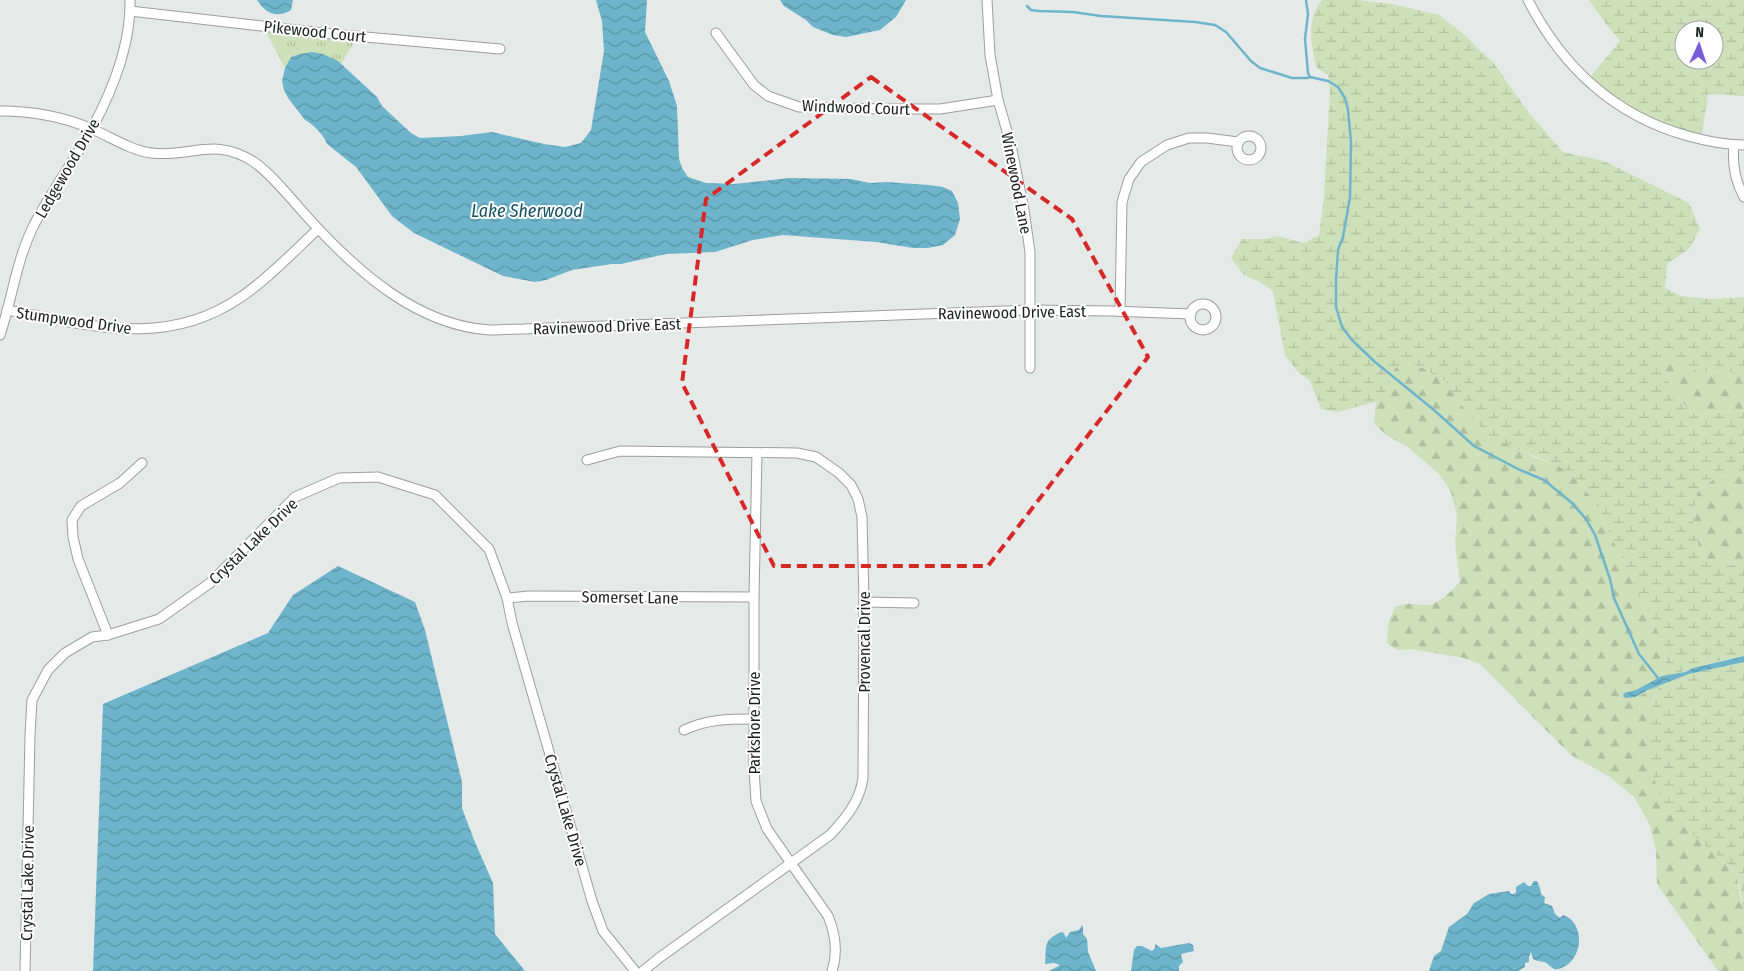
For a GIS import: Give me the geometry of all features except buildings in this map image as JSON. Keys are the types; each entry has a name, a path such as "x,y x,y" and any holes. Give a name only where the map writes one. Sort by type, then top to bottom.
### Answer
{"street":[{"name":"Ledgewood Drive","path":"0,335 8,310 16,272 30,232 50,195 83,145 111,90 128,30 130,0"},
{"name":"Winewood Lane","path":"987,0 990,55 998,100 1011,145 1030,252 1030,368"},
{"path":"1528,0 1537,18 1556,46 1587,81 1612,102 1637,117 1666,130 1701,140 1744,145"},
{"name":"Pikewood Court","path":"130,12 332,34 500,49"},
{"name":"Windwood Court","path":"716,33 754,84 768,96 799,107 886,110 940,109 998,100"},
{"name":"Ravinewood Drive East","path":"0,111 34,112 54,116 91,128 144,151 168,153 210,148 241,156 266,172 318,229 349,259 402,300 417,309 444,320 488,330 1030,310 1191,314"},
{"path":"1120,311 1122,202 1129,179 1141,162 1167,145 1189,138 1238,142"},
{"path":"1734,145 1734,170 1739,188 1744,197"},
{"name":"Stumpwood Drive","path":"8,310 124,330 157,328 187,322 214,312 242,296 263,280 318,229"},
{"name":"Provencal Drive","path":"587,460 620,451 797,453 816,458 839,473 851,485 858,499 862,517 864,602 861,789 847,817 830,835 643,971"},
{"name":"Parkshore Drive","path":"757,453 754,597 756,801 767,829 828,916 834,932 835,952 832,971"},
{"path":"108,635 78,559 73,537 72,520 81,506 120,483 142,463"},
{"name":"Crystal Lake Drive","path":"25,971 32,700 48,670 65,653 92,637 108,635 159,619 210,583 295,497 339,478 378,477 435,495 489,550 507,598 592,901 603,931 635,971"},
{"name":"Somerset Lane","path":"507,598 529,596 754,597"},
{"path":"864,602 914,603"},
{"path":"684,730 700,722 714,720 754,720"}],"highlighted area":[{"path":"871,77 1072,219 1148,357 988,566 774,566 682,383 706,199"}],"green space":[{"path":"1322,0 1357,0 1392,4 1439,15 1466,36 1493,62 1528,112 1563,152 1604,161 1689,203 1700,229 1689,249 1667,264 1665,288 1681,296 1710,299 1744,297 1744,376 1725,371 1703,372 1691,369 1669,356 1663,366 1671,388 1691,413 1706,414 1744,410 1744,473 1717,476 1697,493 1693,526 1699,548 1710,561 1744,567 1744,656 1698,667 1640,688 1661,675 1665,667 1667,652 1594,501 1573,475 1557,465 1503,443 1485,433 1445,381 1423,368 1404,362 1394,369 1387,391 1376,402 1337,412 1321,409 1310,381 1298,372 1285,355 1273,291 1258,281 1244,275 1231,258 1242,239 1267,239 1277,236 1304,243 1319,235 1324,196 1330,90 1328,75 1317,68 1311,33 1314,15"},
{"path":"1589,0 1744,0 1744,96 1708,94 1701,140 1666,130 1587,81 1620,41"},
{"path":"266,32 356,40 341,64 322,55 312,53 291,57 285,68"},
{"path":"1669,356 1691,369 1703,372 1725,371 1744,376 1744,410 1706,414 1691,413 1671,388 1663,366"},
{"path":"1404,362 1423,368 1446,381 1461,404 1485,433 1534,457 1557,465 1573,475 1594,501 1667,652 1665,667 1661,675 1636,690 1624,693 1635,698 1658,686 1653,702 1681,824 1706,843 1737,876 1740,897 1744,906 1744,971 1718,971 1657,884 1656,851 1650,825 1634,797 1610,777 1571,755 1480,664 1464,658 1410,649 1397,650 1387,643 1388,624 1395,607 1408,604 1427,605 1436,603 1460,582 1455,544 1457,516 1451,492 1439,474 1408,447 1389,437 1374,424 1376,402 1387,391 1394,369"},
{"path":"1744,473 1744,567 1710,561 1699,548 1693,526 1697,493 1717,476"},
{"path":"1744,662 1744,906 1736,875 1670,812 1654,779 1649,741 1653,704 1658,687 1635,698 1625,698 1622,696 1624,693 1642,694 1648,690 1689,674"}],"water":[{"path":"257,0 293,0 291,10 286,13 276,14 268,11"},
{"name":"Lake Sherwood","path":"596,0 647,0 645,32 669,81 677,106 679,159 688,177 706,183 734,184 790,178 851,179 870,183 887,182 943,187 952,191 958,203 960,219 955,235 943,245 913,248 876,242 783,235 753,240 715,252 666,254 621,264 572,270 535,282 503,276 414,233 392,216 356,167 327,144 318,130 305,120 284,90 282,81 285,68 291,57 312,52 323,54 338,61 377,97 382,106 411,133 420,138 492,132 565,147 581,143 591,130 604,51 602,21"},
{"path":"780,0 906,0 896,17 880,30 846,37 833,35 813,27 806,20 784,6"},
{"path":"338,566 415,602 425,630 462,782 462,808 493,883 495,934 525,971 93,971 103,704 268,633 293,595"},
{"path":"1744,656 1744,662 1689,674 1635,697 1625,698 1623,696 1624,693 1636,690 1662,676 1685,672 1693,668"},
{"path":"1534,881 1537,881 1541,894 1545,897 1544,903 1552,906 1555,914 1560,918 1563,915 1571,919 1576,926 1579,934 1577,952 1573,960 1566,966 1554,969 1546,963 1533,959 1531,952 1529,962 1525,963 1525,967 1518,971 1429,971 1434,956 1441,951 1449,927 1467,914 1474,903 1489,894 1509,891 1511,894 1514,894 1516,887 1524,882 1531,886"},
{"path":"1082,925 1083,934 1087,939 1088,952 1096,971 1049,971 1060,965 1054,963 1045,964 1048,941 1061,932 1064,933 1066,938 1070,932 1079,930"},
{"path":"1189,943 1193,945 1194,951 1181,954 1183,962 1179,966 1179,971 1131,971 1134,950 1137,946 1142,946 1152,951 1155,948 1155,944 1161,948"}],"waterway":[{"path":"1306,0 1308,14 1305,39 1310,77"},
{"path":"1027,6 1031,10 1039,11 1073,12 1215,25 1226,32 1251,61 1260,68 1292,78 1310,77 1328,81 1338,87 1345,98 1348,110 1351,142 1350,197 1343,237 1338,250 1336,280 1336,307 1342,327 1352,340 1375,362 1434,410 1474,446 1544,480 1572,503 1586,519 1595,535 1610,579 1614,598 1639,654 1658,678"}]}
